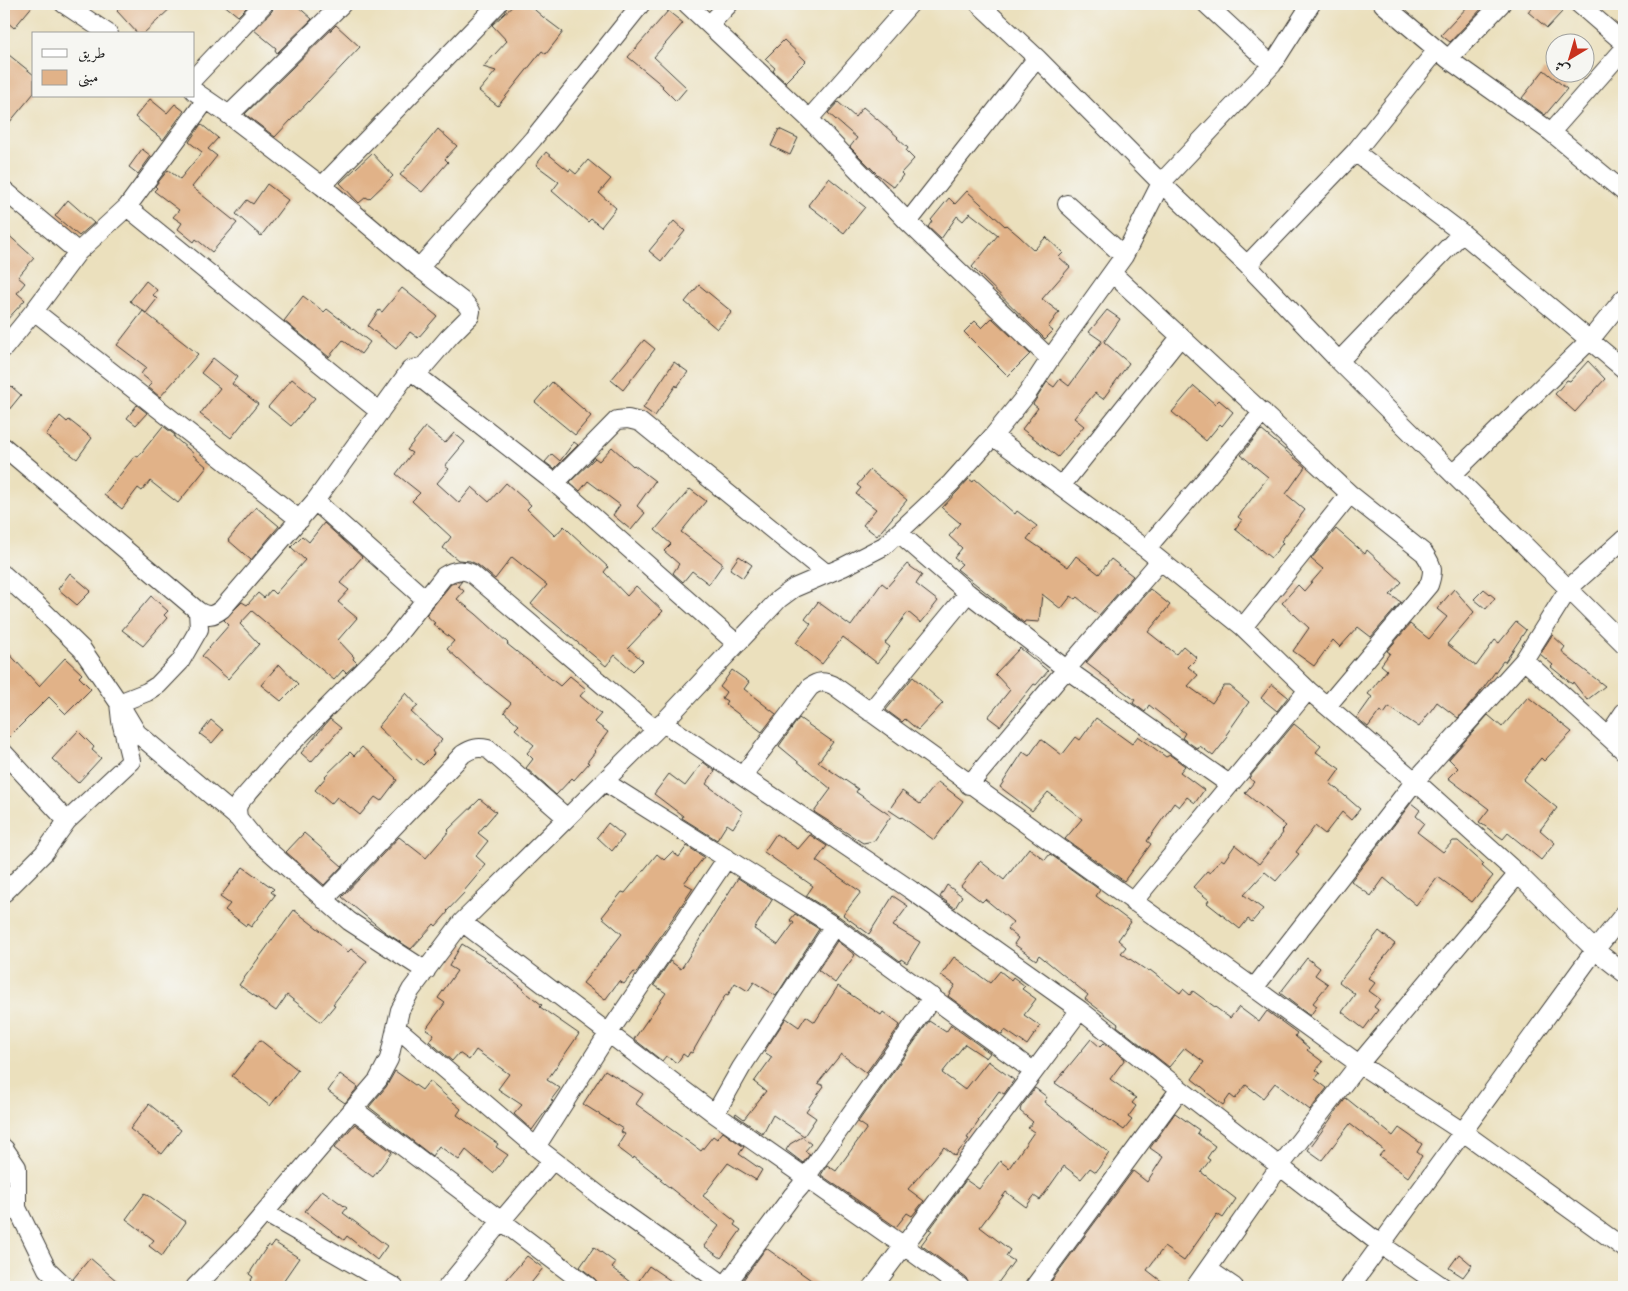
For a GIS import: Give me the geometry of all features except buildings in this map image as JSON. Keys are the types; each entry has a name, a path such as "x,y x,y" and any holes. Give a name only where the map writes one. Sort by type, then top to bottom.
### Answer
{"street":[{"path":"64,4 106,32"},
{"path":"195,77 264,4"},
{"path":"229,115 342,4"},
{"path":"322,186 498,4"},
{"path":"419,268 533,139 641,4"},
{"path":"687,4 809,119 908,222 1050,359"},
{"path":"710,24 729,4"},
{"path":"809,119 910,4"},
{"path":"979,4 1037,58 1161,184 1247,265 1339,360 1454,473 1507,529 1624,644"},
{"path":"1206,4 1272,66"},
{"path":"195,1287 243,1238 378,1080 389,1059 400,1010 411,990 462,922 605,782 779,599 794,588 884,546 951,483 993,436 1027,394 1124,256 1161,184 1272,66 1311,4"},
{"path":"1384,4 1443,54 1551,132 1624,192"},
{"path":"1247,265 1443,54 1502,4"},
{"path":"1583,5 1624,43"},
{"path":"1551,132 1624,49"},
{"path":"908,222 1037,58"},
{"path":"4,447 204,615 210,616 222,609 300,520 410,370 424,366 470,316 471,311 465,302 419,268 322,186 200,95 127,207 78,252 34,311 5,345"},
{"path":"1354,152 1462,233 1624,369"},
{"path":"4,190 78,252"},
{"path":"1066,204 1124,256"},
{"path":"127,207 380,412"},
{"path":"1339,360 1462,233"},
{"path":"1112,273 1350,494 1424,553 1432,565 1429,585 1327,706"},
{"path":"1454,473 1590,340 1624,298"},
{"path":"34,311 300,520"},
{"path":"1061,486 1181,336"},
{"path":"410,370 555,483 737,644"},
{"path":"1146,549 1263,412"},
{"path":"555,483 617,420 628,419 640,422 827,574"},
{"path":"993,436 1146,549 1242,627 1308,690 1415,781 1518,874 1596,950 1624,973"},
{"path":"1242,627 1350,494"},
{"path":"315,501 425,599"},
{"path":"899,533 968,594 1066,669 1229,784"},
{"path":"1254,988 1415,781 1524,660 1569,588 1624,539"},
{"path":"970,784 1066,669 1160,561"},
{"path":"238,818 237,809 244,797 287,748 392,642 444,576 452,571 463,570 471,573 659,726 743,775 911,890 1080,1010 1380,1244 1443,1287"},
{"path":"4,574 82,650 119,703 137,733 238,818 255,839 349,921 426,971"},
{"path":"870,712 968,594"},
{"path":"119,703 147,692 158,685 180,662 199,629 198,610"},
{"path":"1524,660 1624,751"},
{"path":"743,775 804,693 815,683 824,682 833,685 1359,1064 1463,1132 1624,1248"},
{"path":"1133,902 1308,690"},
{"path":"4,892 44,853 67,821 130,761 119,703"},
{"path":"1608,736 1624,712"},
{"path":"324,900 463,754 471,749 478,747 488,748 567,818"},
{"path":"4,753 67,821"},
{"path":"605,782 834,926 1033,1071"},
{"path":"536,1147 608,1034 727,858"},
{"path":"1195,1287 1209,1270 1280,1166 1359,1064 1518,874"},
{"path":"1350,1287 1624,914"},
{"path":"462,922 715,1114 960,1287"},
{"path":"715,1114 741,1068 834,926"},
{"path":"397,1028 536,1147 605,1200 726,1287 806,1178 933,997"},
{"path":"873,1287 1080,1010"},
{"path":"1034,1287 1180,1089"},
{"path":"353,1109 589,1287"},
{"path":"4,1148 18,1167 17,1208 47,1269 66,1287"},
{"path":"447,1287 553,1160"},
{"path":"265,1213 394,1287"},
{"path":"1209,1270 1234,1287"}]}
